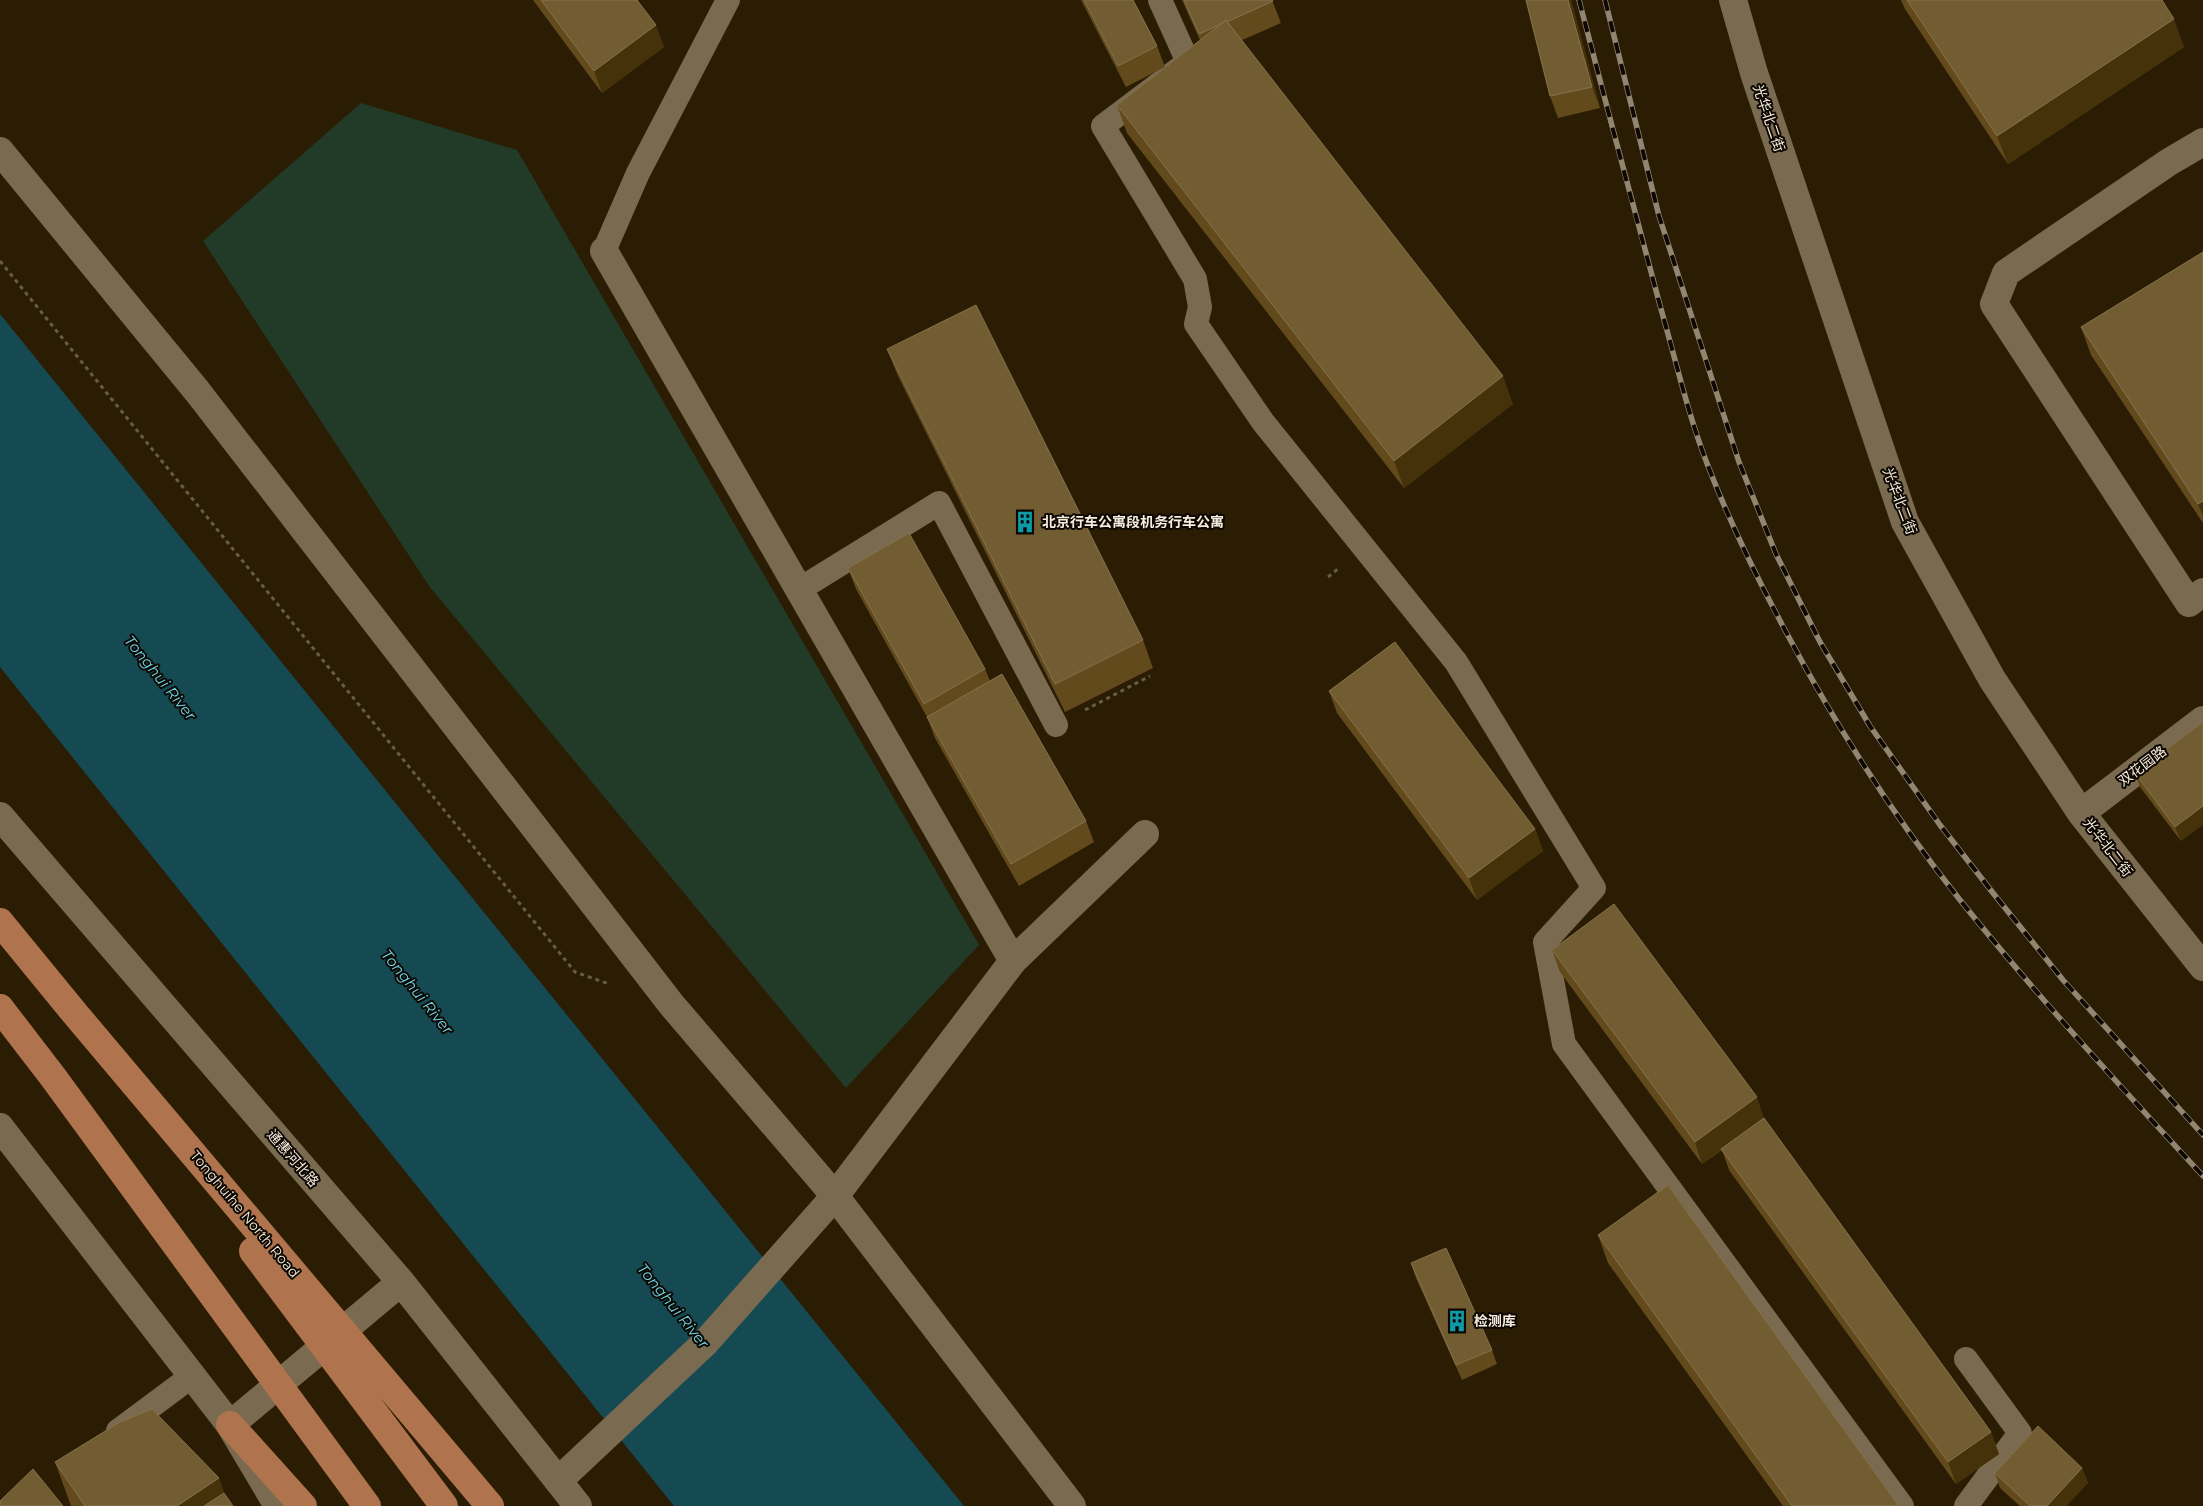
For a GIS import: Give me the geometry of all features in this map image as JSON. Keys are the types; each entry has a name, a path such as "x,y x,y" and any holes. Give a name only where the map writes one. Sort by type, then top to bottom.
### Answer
{"highway":[{"name":"Tonghuihe North Road","path":"0,922 490,1506"},
{"path":"0,1008 59,1084 367,1506"},
{"path":"77,1016 444,1506"},
{"path":"230,1425 303,1506"}],"street":[{"name":"光华北二街","path":"1733,0 1754,73 1905,522 1992,679 2081,813 2203,967"},
{"path":"2203,142 2170,162 2006,273 1994,304 2189,603 2203,592"},
{"path":"0,152 197,391 671,1004 835,1196 1072,1506"},
{"path":"604,251 800,589 1012,961"},
{"name":"双花园路","path":"2081,813 2203,720"},
{"name":"通惠河北路","path":"0,816 400,1282 578,1506"},
{"path":"558,1481 705,1343 835,1196 1012,961 1144,834"},
{"path":"0,1127 230,1425 278,1506"},
{"path":"230,1425 400,1282"}],"lane":[{"path":"604,251 638,173 728,0"},
{"path":"1160,0 1188,62 1103,126 1195,279 1200,307 1196,324 1263,422 1456,662 1594,888 1546,942 1564,1044 1902,1506"},
{"path":"800,589 940,503 1056,725"},
{"path":"1966,1359 2020,1433 1966,1506"},
{"path":"116,1452 106,1440 192,1376"}],"path":[{"path":"0,261 575,972 610,984"},
{"path":"1056,725 1150,676"}],"green space":[{"path":"361,103 517,150 979,945 846,1088 429,586 203,241"}],"water":[{"name":"Tonghui River","path":"0,314 964,1506 674,1506 0,667"}],"building":[{"path":"541,0 637,0 656,25 594,71"},
{"path":"1084,0 1133,0 1157,46 1118,66"},
{"path":"1184,0 1273,1 1227,22 1226,20 1199,34"},
{"path":"1526,0 1568,0 1592,87 1550,96"},
{"path":"1907,0 2162,0 2174,19 1997,136"},
{"path":"1226,20 1503,376 1394,461 1117,105"},
{"path":"2203,252 2203,501 2198,504 2081,327"},
{"name":"北京行车公寓段机务行车公寓","path":"976,305 1143,640 1055,684 887,349"},
{"path":"909,533 985,669 924,704 848,568"},
{"path":"1395,642 1535,829 1469,878 1329,691"},
{"path":"1002,674 1086,821 1011,864 927,717"},
{"path":"2203,722 2203,806 2175,827 2135,773"},
{"path":"1614,904 1757,1097 1695,1142 1552,950"},
{"path":"1764,1118 1991,1432 1948,1462 1721,1149"},
{"path":"1668,1185 1899,1506 1792,1506 1598,1235"},
{"name":"检测库","path":"1446,1248 1492,1350 1456,1365 1411,1263"},
{"path":"152,1409 219,1478 177,1506 85,1506 55,1462 120,1422"},
{"path":"2038,1426 2082,1468 2047,1506 2030,1506 1995,1473"},
{"path":"33,1469 63,1506 0,1506 0,1501"},
{"path":"224,1493 233,1506 204,1506"}],"railway":[{"path":"1579,0 1694,427 1725,508 1775,612 1825,702 1867,770 1936,869 1989,936 2049,1006 2203,1176"},
{"path":"1605,0 1659,216 1739,462 1776,554 1820,642 1870,726 1940,825 2063,980 2203,1135"}],"place":[{"name":"北京行车公寓段机务行车公寓","path":"1025,522"},
{"name":"检测库","path":"1457,1321"}]}
